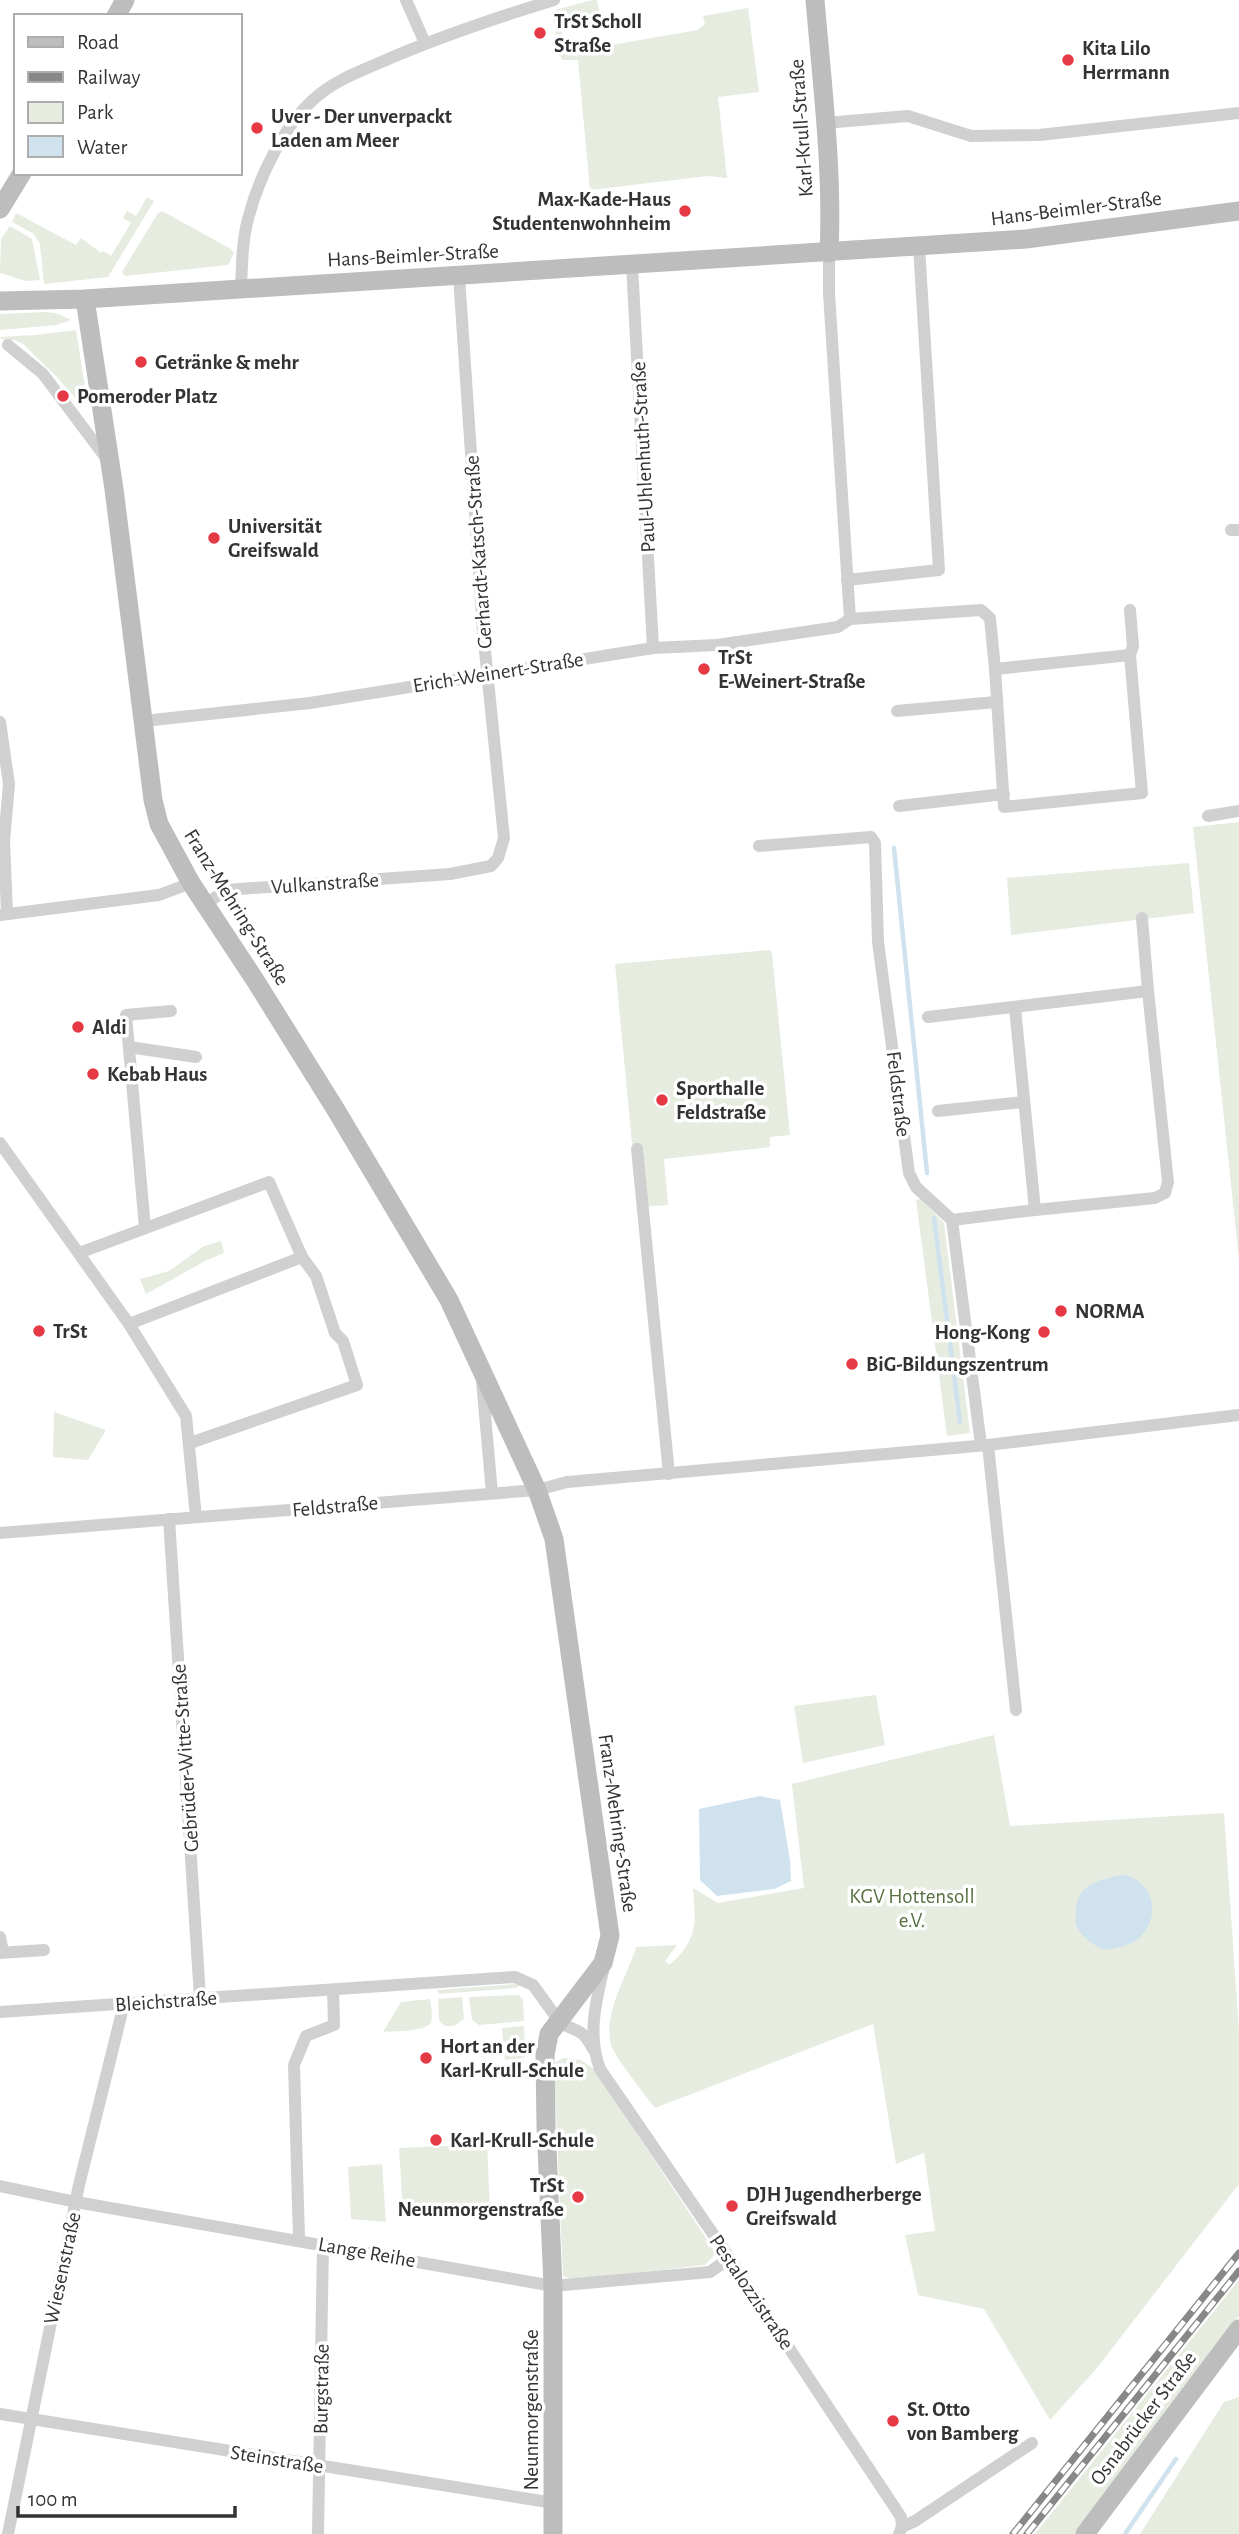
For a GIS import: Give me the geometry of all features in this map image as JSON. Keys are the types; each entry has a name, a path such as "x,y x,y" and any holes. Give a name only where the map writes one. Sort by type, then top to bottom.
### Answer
{"street":[{"path":"406,0 425,43"},
{"path":"508,0 514,13"},
{"path":"241,288 247,222 256,194 281,141 313,99 339,81 425,43 554,0"},
{"name":"Karl-Krull-Straße","path":"815,0 825,123 829,253"},
{"path":"825,123 908,116 971,136 1039,135 1239,113"},
{"path":"0,209 21,175"},
{"name":"Hans-Beimler-Straße","path":"0,301 85,299 919,247 1026,239 1239,211"},
{"path":"847,580 939,570 919,247"},
{"path":"829,253 829,293 850,619"},
{"name":"Paul-Uhlenhuth-Straße","path":"632,265 653,648"},
{"name":"Gerhardt-Katsch-Straße","path":"450,874 491,866 498,858 504,838 488,675 459,276"},
{"name":"Franz-Mehring-Straße","path":"85,299 153,800 159,824 191,883 256,980 449,1300 537,1490 554,1539 610,1920 607,1955"},
{"path":"8,345 43,374 109,461"},
{"name":"Erich-Weinert-Straße","path":"144,721 310,703 653,648 728,643 838,627 850,619 981,610 990,618 1004,794"},
{"path":"899,806 1004,794 1004,807 1142,793 1130,655 1133,646 1130,610"},
{"path":"995,669 1130,655"},
{"path":"897,711 996,702"},
{"path":"0,722 9,784 4,841 4,914 159,895 191,883"},
{"path":"1208,816 1239,811"},
{"name":"Feldstraße","path":"759,846 871,837 875,843 878,942 909,1173 916,1187 952,1220"},
{"name":"Vulkanstraße","path":"205,905 225,890 450,874"},
{"path":"1016,1710 984,1445 952,1220 1156,1198 1165,1193 1168,1182 1142,918"},
{"path":"928,1017 1148,991"},
{"path":"1015,1008 1035,1210"},
{"path":"145,1228 126,1015 171,1011"},
{"path":"129,1047 196,1057"},
{"path":"938,1111 1023,1102"},
{"path":"0,1143 129,1324 186,1416 196,1517"},
{"path":"637,1149 669,1474"},
{"path":"79,1253 269,1182 302,1257 316,1276 335,1334 343,1340 357,1385 190,1443"},
{"path":"129,1324 302,1257"},
{"name":"Franz-Mehring-Straße","path":"480,1363 492,1493"},
{"name":"Feldstraße","path":"0,1532 537,1490 567,1482 984,1445 1239,1415"},
{"name":"Gebrüder-Witte-Straße","path":"169,1519 200,1997"},
{"path":"0,1937 1,1952 44,1950"},
{"path":"553,2286 545,2055 549,2034 607,1955"},
{"name":"Pestalozzistraße","path":"607,1955 593,2023 595,2052 600,2068 901,2517 900,2530"},
{"name":"Bleichstraße","path":"0,2012 515,1977 533,1985 559,2021"},
{"path":"299,2239 294,2065 306,2036 334,2025 333,1990"},
{"name":"Wiesenstraße","path":"8,2534 76,2202 124,2004"},
{"name":"Pestalozzistraße","path":"559,2021 580,2030 595,2052"},
{"name":"Lange Reihe","path":"0,2186 76,2202 299,2239 553,2286 710,2272 724,2262 726,2253"},
{"name":"Burgstraße","path":"318,2534 323,2245"},
{"name":"Neunmorgenstraße","path":"553,2286 554,2534"},
{"name":"Osnabrücker Straße","path":"1085,2534 1239,2329"},
{"name":"Steinstraße","path":"0,2414 554,2503"},
{"path":"900,2530 1032,2443"}],"green space":[{"path":"597,0 600,15 560,22 565,53 698,30 705,24 703,16 748,8 759,92 718,97 727,178 708,176 590,190 578,60 561,58 552,14 555,10"},
{"path":"147,197 154,201 108,277 44,284 40,244 34,234 12,222 16,213 76,245 81,238 101,253 103,251 111,256 131,223 123,218 127,211 136,216"},
{"path":"162,211 231,249 234,253 228,265 125,276 122,272 158,213"},
{"path":"10,226 32,239 40,280 26,281 0,273 1,239"},
{"path":"56,313 71,320 56,325 0,330 0,314"},
{"path":"76,330 87,400 83,407 23,344 0,337"},
{"path":"1239,822 1239,1259 1193,827"},
{"path":"1189,863 1194,913 1011,935 1007,878"},
{"path":"770,950 790,1135 770,1137 770,1147 664,1159 668,1205 638,1207 615,964"},
{"path":"921,1199 944,1223 970,1433 947,1436 916,1200"},
{"path":"221,1241 224,1253 146,1294 140,1279 169,1271 204,1246"},
{"path":"54,1412 106,1430 88,1460 53,1457"},
{"path":"876,1695 885,1745 803,1763 794,1706"},
{"name":"KGV Hottensoll e.V.","path":"994,1735 1010,1826 1224,1813 1239,2031 1239,2184 1097,2368 1050,2420 984,2309 918,2295 905,2235 935,2231 924,2153 896,2164 873,2024 655,2108 613,2050 609,2033 613,2007 636,1947 677,1945 665,1961 669,1965 685,1948 693,1931 693,1888 718,1903 804,1888 792,1784"},
{"path":"520,1985 516,1988 439,1994 437,1990"},
{"path":"519,1995 523,2000 524,2021 479,2025 472,2020 469,1997"},
{"path":"462,1997 464,2019 454,2026 445,2026 439,2021 438,1999"},
{"path":"430,1999 432,2017 428,2025 417,2029 383,2032 401,2002"},
{"path":"524,2026 525,2058 505,2060 502,2028"},
{"path":"563,2058 581,2060 593,2068 716,2253 705,2265 574,2280 563,2276 554,2069 556,2062"},
{"path":"487,2144 490,2208 403,2213 399,2148"},
{"path":"382,2164 386,2222 351,2219 348,2167"},
{"path":"1239,2280 1239,2316 1076,2534 1035,2534"},
{"path":"1239,2397 1239,2534 1140,2534 1224,2402"}],"water":[{"path":"760,1796 780,1800 791,1881 774,1889 717,1896 700,1880 699,1809"},
{"path":"1125,1875 1142,1884 1148,1892 1151,1918 1142,1935 1133,1942 1102,1950 1078,1929 1077,1901 1086,1888 1100,1880"}],"waterway":[{"path":"894,848 927,1173"},
{"path":"934,1218 960,1422"},
{"path":"1125,2534 1176,2459"}],"railway":[{"path":"1013,2534 1239,2253"},
{"path":"1027,2534 1239,2271"}],"place":[{"name":"TrSt Scholl Straße","path":"540,33"},
{"name":"Kita Lilo Herrmann","path":"1068,60"},
{"name":"Uver - Der unverpackt Laden am Meer","path":"257,128"},
{"name":"Max-Kade-Haus Studentenwohnheim","path":"685,211"},
{"name":"Getränke & mehr","path":"141,362"},
{"name":"Pomeroder Platz","path":"63,396"},
{"name":"Universität Greifswald","path":"214,538"},
{"name":"TrSt E-Weinert-Straße","path":"704,669"},
{"name":"Aldi","path":"78,1027"},
{"name":"Kebab Haus","path":"93,1074"},
{"name":"Sporthalle Feldstraße","path":"662,1100"},
{"name":"NORMA","path":"1061,1311"},
{"name":"TrSt","path":"39,1331"},
{"name":"Hong-Kong","path":"1044,1332"},
{"name":"BiG-Bildungszentrum","path":"852,1364"},
{"name":"Hort an der Karl-Krull-Schule","path":"426,2058"},
{"name":"Karl-Krull-Schule","path":"436,2140"},
{"name":"TrSt Neunmorgenstraße","path":"578,2197"},
{"name":"DJH Jugendherberge Greifswald","path":"732,2206"},
{"name":"St. Otto von Bamberg","path":"893,2421"}]}
